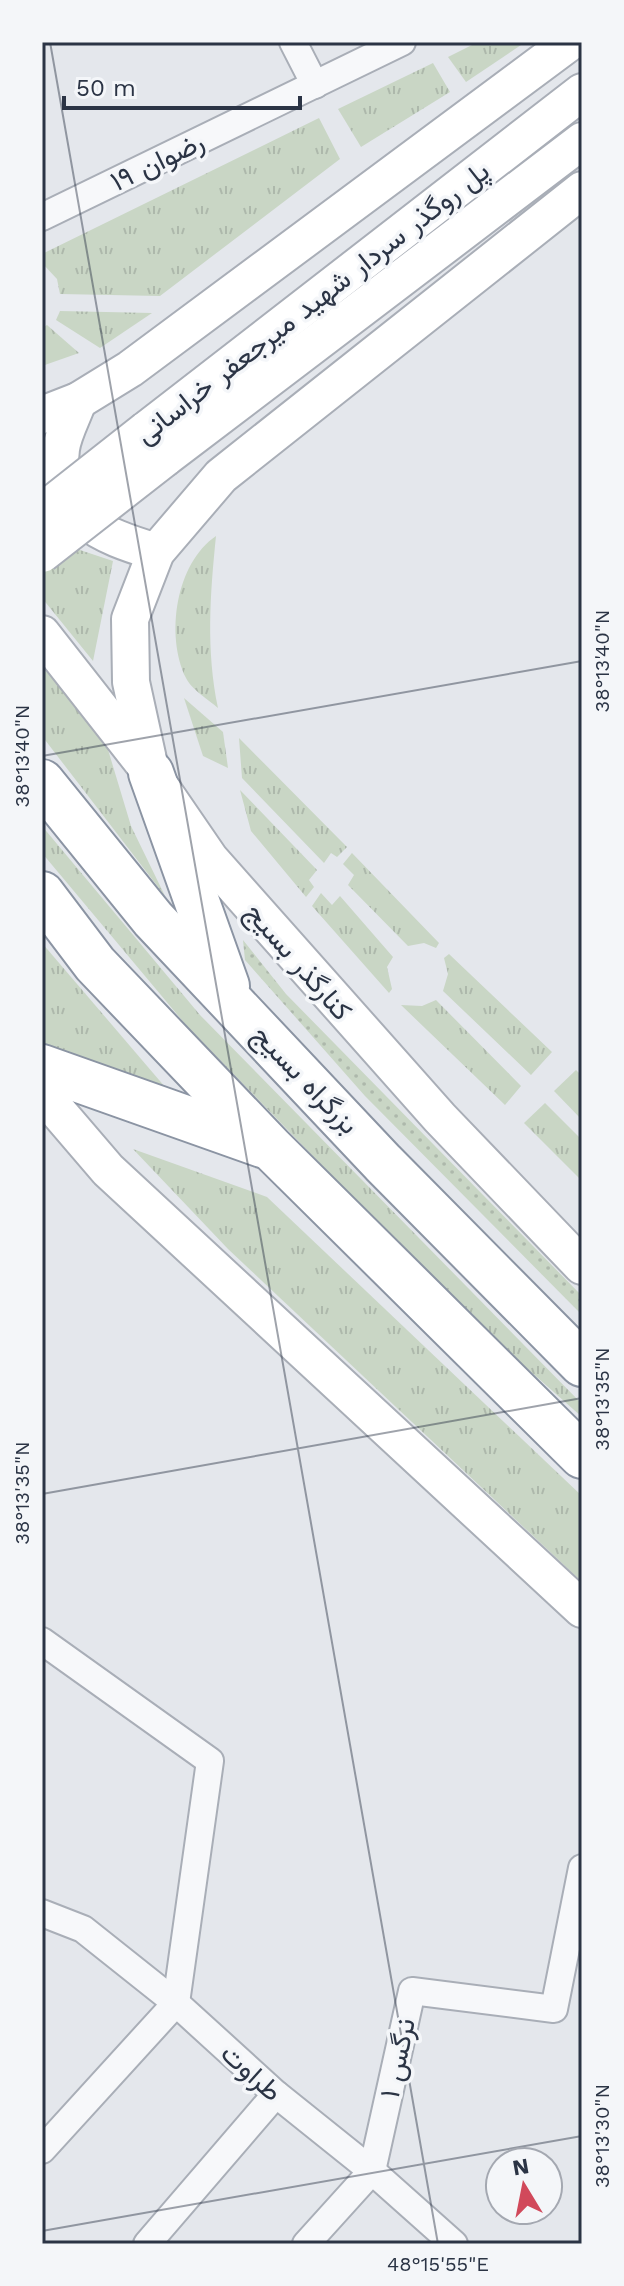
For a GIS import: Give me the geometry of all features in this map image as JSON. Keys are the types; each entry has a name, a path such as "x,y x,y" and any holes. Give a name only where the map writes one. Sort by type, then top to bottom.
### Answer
{"highway":[{"path":"151,773 233,1004"},
{"name":"بزرگراه بسیج","path":"42,782 153,919 383,1163 582,1364"},
{"path":"42,894 95,964 272,1149 582,1456"},
{"path":"42,1067 272,1149"}],"main road":[{"path":"42,415 78,401 143,360 570,42"},
{"name":"پل روگذر سردار شهید میرجعفر خراسانی","path":"42,554 156,444 582,92"},
{"name":"پل روگذر سردار شهید میرجعفر خراسانی","path":"42,512 156,444 582,141"},
{"path":"151,773 131,682 130,619 156,552 221,476 582,190"},
{"path":"78,401 61,448 64,494 84,523 121,541 156,552"},
{"name":"کنارگذر بسیج","path":"42,634 151,773 210,859 289,952 440,1118 582,1266"},
{"path":"42,1093 108,1170 582,1609"}],"street":[{"path":"293,42 315,85"},
{"name":"رضوان ۱۹","path":"42,217 402,42"},
{"path":"42,1641 210,1761 176,2003 42,2150"},
{"name":"نرگس ۱","path":"372,2171 412,1991 554,2009 582,1868"},
{"name":"طراوت","path":"45,1920 83,1929 176,2003 276,2094 372,2171 454,2244"},
{"path":"147,2244 276,2094"},
{"path":"306,2244 372,2171"}],"green space":[{"path":"478,42 524,43 466,82 448,57"},
{"path":"433,63 450,92 361,147 338,109"},
{"path":"319,118 340,159 160,296 60,294 57,279 42,263 42,254"},
{"path":"60,311 152,313 100,348 56,320"},
{"path":"47,325 79,353 42,366 42,328"},
{"path":"42,505 77,549 113,561 93,661 42,598"},
{"path":"216,536 210,622 218,708 188,682 176,641 178,601 183,581 202,548"},
{"path":"42,656 103,733 131,826 165,896 42,736"},
{"path":"184,698 223,732 228,768 203,756"},
{"path":"239,738 347,847 337,857 331,853 324,863 242,778"},
{"path":"240,790 317,870 309,880 314,887 306,897 251,831"},
{"path":"42,826 200,1015 582,1404 582,1417 469,1317 186,1025 42,853"},
{"path":"352,853 439,943 436,948 424,943 408,946 348,885 354,875 343,864"},
{"path":"321,893 332,905 340,896 393,957 387,967 392,989 389,993 312,906"},
{"path":"243,940 286,994 582,1296 582,1315 365,1096 245,960"},
{"path":"42,943 177,1101 42,1046"},
{"path":"449,954 552,1052 531,1075 443,991 448,974 444,958"},
{"path":"436,1000 521,1086 505,1105 401,1005 422,1006"},
{"path":"576,1070 582,1076 582,1120 554,1091"},
{"path":"545,1103 582,1140 582,1181 524,1123"},
{"path":"133,1149 267,1197 582,1496 582,1582 228,1249"}]}
